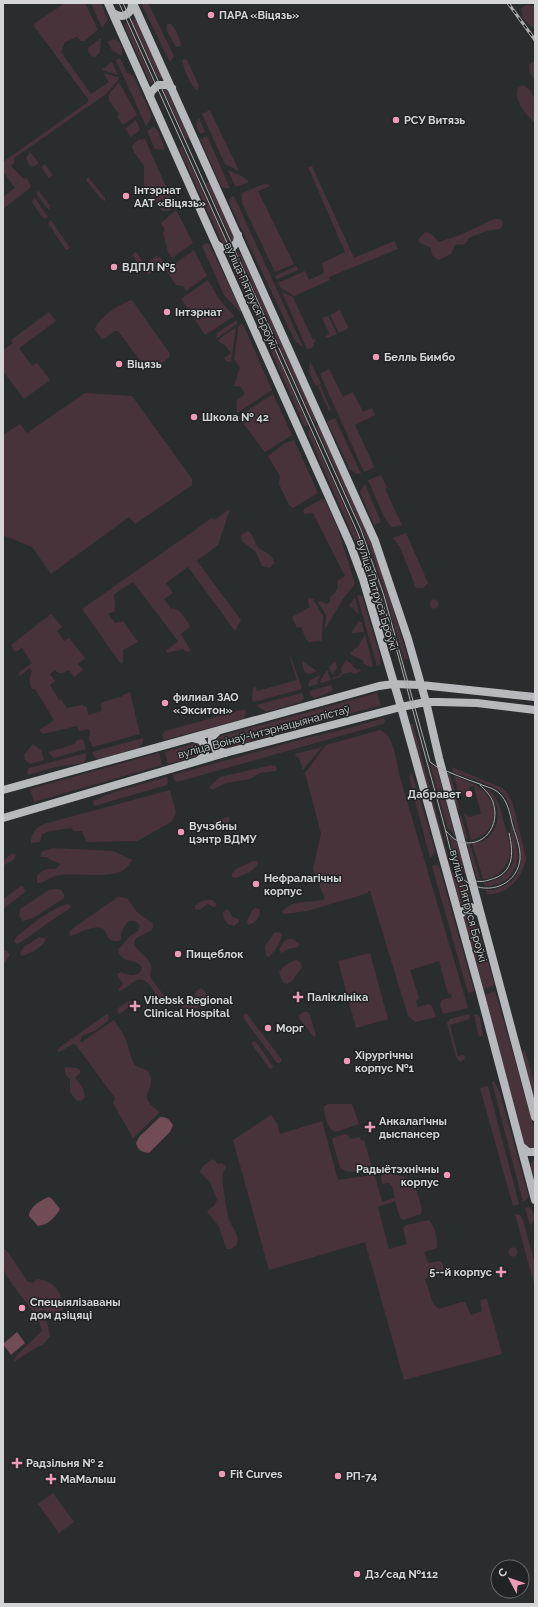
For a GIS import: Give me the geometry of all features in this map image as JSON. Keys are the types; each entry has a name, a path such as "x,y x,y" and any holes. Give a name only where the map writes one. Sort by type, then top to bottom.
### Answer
{"main road":[{"name":"вуліца Пятруся Броўкі","path":"108,3 350,544 401,707 535,1200"},
{"name":"вуліца Пятруся Броўкі","path":"133,3 238,233 246,254 375,541 408,638 426,702 439,758 535,1116"},
{"path":"112,12 117,15 126,15 131,11 133,3"},
{"path":"150,97 151,92 158,85 167,85 172,88"},
{"path":"216,244 223,249 232,248 237,242 238,233"},
{"path":"225,264 228,255 233,251 242,251 246,254"},
{"name":"вуліца Воінаў-Інтэрнацыяналістаў","path":"3,790 372,688 393,684 421,685 535,697"},
{"name":"вуліца Воінаў-Інтэрнацыяналістаў","path":"3,818 199,760 401,707 426,702 477,703 535,710"},
{"path":"218,731 212,737 212,745 217,751 225,753"},
{"path":"193,738 201,740 206,748 205,754 199,760"},
{"path":"459,916 466,908 471,907 480,913"},
{"path":"521,1146 526,1151 535,1152"},
{"path":"527,1167 530,1160 535,1157"}],"shaded area":[{"path":"62,3 85,3 98,30 84,41 81,41 77,37 65,42 61,52 91,94 109,82 103,73 118,77 119,79 106,94 14,158 14,163 11,166 24,179 26,178 31,185 30,188 3,209 3,197 15,188 3,171 3,162 88,102 88,99 34,26 35,23 62,5"},
{"path":"91,3 101,3 108,20 102,28"},
{"path":"141,3 148,3 174,56 170,62"},
{"path":"526,5 535,6 535,26 531,27 523,18 521,9"},
{"path":"136,19 162,77 159,79 131,20"},
{"path":"126,22 153,82 150,83 124,25"},
{"path":"167,24 171,24 177,32 181,45 179,47 176,47 166,29"},
{"path":"101,38 100,52 95,57 91,56 88,51 89,47"},
{"path":"113,39 119,42 122,47 122,56 112,50 108,42"},
{"path":"120,58 127,73 134,77 150,112 151,116 149,123 146,126 116,60"},
{"path":"184,59 187,60 199,86 197,90 194,88 188,77 182,61"},
{"path":"535,60 535,81 530,73 529,65"},
{"path":"112,62 118,75 102,69"},
{"path":"119,82 137,115 123,125 117,117 119,114 109,101 109,94"},
{"path":"523,85 531,92 535,101 535,123 519,103 517,93 518,88"},
{"path":"163,89 167,90 189,138 186,139"},
{"path":"210,110 239,171 225,164 202,114"},
{"path":"199,118 205,132 200,134 196,124"},
{"path":"136,120 140,130 131,137 125,129"},
{"path":"153,127 157,129 165,149 155,149 147,131"},
{"path":"207,136 230,188 224,188 221,186 200,139"},
{"path":"145,139 174,205 169,211 162,211 144,186 144,166 134,152 132,146 138,140"},
{"path":"182,147 228,246 223,245 179,148"},
{"path":"30,152 39,163 33,167 29,165 26,158"},
{"path":"45,164 53,175 49,178 41,167"},
{"path":"312,166 354,258 394,241 398,249 329,277 330,280 294,296 281,288 278,283 305,271 309,280 324,273 322,263 345,252 308,167"},
{"path":"228,170 243,177 249,182 236,187"},
{"path":"88,177 105,198 105,201 102,200 86,180"},
{"path":"209,182 235,238 234,244 206,184"},
{"path":"264,184 270,186 258,191 294,264 275,272 242,203 242,193"},
{"path":"39,191 50,206 49,209 37,195 37,192"},
{"path":"234,196 303,347 295,341 231,207 229,201 231,197"},
{"path":"34,197 48,217 45,219 32,202"},
{"path":"176,210 193,243 172,258 168,252 163,233 165,230 161,223"},
{"path":"494,219 500,219 502,221 503,225 500,229 486,231 469,238 466,243 462,245 455,245 451,254 439,260 433,256 431,248 419,242 419,238 426,232 431,234 439,242 460,235"},
{"path":"51,220 70,248 66,250 48,223"},
{"path":"206,243 209,244 241,310 240,312 224,295 202,246"},
{"path":"194,250 207,276 186,291 183,286 176,285 166,270"},
{"path":"135,252 144,263 147,263 156,256 161,258 163,262 160,267 149,274 145,273 132,255"},
{"path":"237,252 241,254 317,421 314,422"},
{"path":"232,254 308,425 305,427 230,261"},
{"path":"296,266 298,270 277,279 275,276"},
{"path":"208,280 219,299 234,316 205,335 181,299"},
{"path":"282,292 293,297 313,340 316,338 312,348 307,349"},
{"path":"132,300 170,354 169,358 152,370 145,367 118,331 102,339 95,330 99,321 110,312 122,304"},
{"path":"340,310 348,327 339,333 330,315"},
{"path":"49,312 56,321 19,348 32,366 37,363 50,380 24,399 3,371 3,350 13,343 11,340"},
{"path":"328,316 337,334 327,338 325,336 329,333 322,318"},
{"path":"237,320 237,324 216,339 217,333"},
{"path":"243,324 272,390 237,413 236,401 245,394 241,387 234,386 240,367 234,359 238,327"},
{"path":"236,327 231,362 226,361 224,358 231,353 224,344 220,343 218,340"},
{"path":"310,361 321,384 316,386 309,373"},
{"path":"329,369 343,397 353,392 363,412 372,408 375,415 355,425 374,466 373,468 364,472 320,374"},
{"path":"320,385 331,410 329,411 318,386"},
{"path":"85,393 132,396 192,479 192,485 135,524 129,517 51,574 32,547 3,535 3,433 4,434 20,424 27,433"},
{"path":"273,394 292,435 265,452 238,417"},
{"path":"335,418 361,474 355,473 350,469 327,422"},
{"path":"319,425 372,544 408,659 404,659 382,583 369,545 316,426"},
{"path":"310,430 359,539 388,626 385,627 359,550 307,431"},
{"path":"294,440 318,493 293,508 289,505 279,484 280,476 268,456 285,443"},
{"path":"381,475 387,488 385,489 402,525 393,527 390,525 384,517 368,480"},
{"path":"365,484 381,522 374,525 360,492"},
{"path":"322,499 325,500 338,529 355,584 343,599 325,629 326,615 318,602 320,601 327,604 330,602 330,597 337,588 337,581 345,576 313,513 305,514 303,512 304,509"},
{"path":"230,509 218,545 197,561 241,620 235,631 188,567 166,583 173,593 164,599 171,609 176,609 181,613 189,624 190,627 181,634 191,651 186,652 183,649 167,653 166,651 178,641 133,582 114,594 115,611 108,614 115,623 123,621 138,642 123,650 123,662 121,664 82,609 212,518 214,520"},
{"path":"248,531 258,547 272,557 274,563 270,568 262,566 256,552 242,541 241,535"},
{"path":"406,533 428,583 423,588 416,588 400,547 393,538"},
{"path":"357,595 362,596 380,656 380,664 377,666"},
{"path":"355,597 359,614 353,607 352,608 349,606"},
{"path":"309,598 313,599 323,616 321,641 309,642 306,639 301,627 297,628 292,617 310,607 308,601"},
{"path":"434,599 439,604 434,609 429,604"},
{"path":"51,614 62,627 57,631 64,641 69,638 85,658 78,664 83,670 74,677 69,670 58,673 55,670 50,674 55,681 50,685 59,700 61,700 67,708 82,705 87,707 88,715 102,711 101,704 103,702 123,696 130,692 140,734 93,747 89,739 90,731 88,729 79,731 77,726 43,734 39,730 54,720 35,689 32,689 30,680 32,670 30,668 20,676 18,673 32,663 22,648 15,652 11,645"},
{"path":"359,621 362,623 364,632 351,633"},
{"path":"365,634 373,666 370,667 363,663 364,661 350,654 357,648"},
{"path":"290,657 302,689 254,702 252,700 253,688 256,687 257,691 297,680"},
{"path":"346,660 353,665 352,666 361,671 354,674 351,672 342,674 340,677 333,679 333,677 339,676 342,672 341,668"},
{"path":"302,661 317,671 309,674 305,673"},
{"path":"335,661 337,668 332,675 329,667"},
{"path":"327,670 331,680 321,683 320,681"},
{"path":"321,675 317,681 318,684 308,687 310,680"},
{"path":"331,685 333,691 315,698 310,695 309,691"},
{"path":"302,693 304,698 301,702 266,712 256,705"},
{"path":"377,693 381,705 224,749 218,747 216,744 217,739 221,736"},
{"path":"245,709 246,714 243,719 164,740 162,735 165,731"},
{"path":"384,718 385,721 383,724 177,782 174,780 173,775"},
{"path":"410,724 413,724 452,872 458,880 468,887 471,900 460,910"},
{"path":"380,730 388,737 394,749 399,774 468,1008 443,1014 440,1004 442,1000 452,997 451,994 448,994 439,961 410,970 419,998 416,1001 418,1007 429,1004 432,1006 436,1017 415,1022 408,1016 370,891 368,891 368,893 307,911 285,914 282,912 291,905 297,903 325,899 313,869 321,833 305,773 326,745"},
{"path":"143,738 143,743 138,748 98,759 95,758 92,752"},
{"path":"80,739 83,740 86,749 54,758 48,752 75,744 76,741"},
{"path":"196,743 203,748 202,753 198,756 168,764 165,752"},
{"path":"33,744 41,750 44,760 30,764 25,760 24,755"},
{"path":"322,747 303,770 299,758 296,757 295,754"},
{"path":"86,753 86,759 83,763 56,767 28,775 27,773 29,768"},
{"path":"159,753 162,765 34,802 30,789"},
{"path":"430,764 437,769 455,836 447,827"},
{"path":"272,765 276,766 277,770 260,773 250,779 226,783 212,790 209,787 220,777"},
{"path":"452,767 502,788 512,801 526,858 522,872 513,884 495,894 487,894 486,890 494,890 506,885 518,872 520,864 520,846 508,801 497,789 453,772"},
{"path":"412,773 435,850 435,854 430,858 409,777"},
{"path":"446,773 450,774 460,810 455,806"},
{"path":"454,776 470,782 481,789 493,806 493,820 490,827 486,833 471,840 464,813 469,817 481,814 474,786 469,787 470,790 466,791 467,793 459,795"},
{"path":"167,777 167,785 94,806 93,801 117,791"},
{"path":"485,788 490,791 498,803 508,836 510,855 505,867 498,874 490,878 483,879 472,843 485,840 490,835 497,824 498,817 498,810 495,802"},
{"path":"170,790 176,813 171,822 137,841 91,842 86,841 82,831 74,831 71,828 50,831 42,834 40,842 31,843 34,831 44,824"},
{"path":"461,814 468,840 464,838 459,819"},
{"path":"229,817 230,820 229,823 216,827 212,825 213,822"},
{"path":"511,824 517,852 516,866 513,872 503,882 485,886 484,883 492,882 499,878 511,867 513,854"},
{"path":"449,836 457,842 466,875 457,865"},
{"path":"467,844 470,844 480,879 477,879"},
{"path":"53,848 113,851 132,860 126,868 111,874 63,875 55,876 37,883 37,876 41,872 47,869 55,869 61,864 47,857 41,857 40,855 43,851"},
{"path":"12,853 16,855 15,857 12,861 3,866 3,861"},
{"path":"253,861 257,861 258,863 252,870 236,878 232,877 232,874 236,869"},
{"path":"432,866 439,866 474,991 468,993"},
{"path":"23,886 25,891 24,893 3,909 3,899"},
{"path":"49,890 61,890 64,894 64,898 33,918 23,921 19,916 20,909"},
{"path":"118,897 127,898 137,912 153,924 152,930 136,938 134,942 137,949 150,963 150,977 164,996 164,1003 161,1003 151,986 143,980 135,981 119,991 123,984 117,974 121,972 134,975 141,971 142,967 139,964 122,958 118,950 130,936 138,931 140,926 137,922 129,921 123,929 121,940 117,941 110,939 104,929 100,928 91,928 70,936 69,932 72,929"},
{"path":"212,900 217,904 215,907 208,904 200,910 195,909 195,906 202,901"},
{"path":"68,904 71,907 65,912 17,944 14,941 17,936 41,918 61,906"},
{"path":"256,908 260,910 258,918 253,923 248,925 247,922 252,910"},
{"path":"226,909 229,910 232,917 239,919 239,922 234,926 228,924 224,919 223,913"},
{"path":"469,911 479,933 495,985 484,989 463,917"},
{"path":"279,932 282,934 279,943 269,957 266,956 265,946 274,933"},
{"path":"39,937 46,939 42,945 32,952 22,956 20,953 24,947"},
{"path":"287,939 292,939 300,944 298,947 288,949 282,953 279,950"},
{"path":"3,950 7,951 10,955 3,965"},
{"path":"370,953 388,1019 356,1028 338,961"},
{"path":"297,960 301,963 302,967 292,981 287,984 283,983 279,972 287,964"},
{"path":"201,988 207,995 204,1002 197,1008 183,1008 182,1004 194,997 196,991"},
{"path":"495,991 535,1131 535,1149 531,1150 524,1144 484,995"},
{"path":"129,1001 133,1004 119,1014 117,1009"},
{"path":"303,1012 307,1012 310,1015 316,1035 314,1037 299,1018 299,1015"},
{"path":"107,1014 109,1017 108,1021 94,1031 82,1036 80,1042 114,1020 122,1032 135,1065 149,1072 151,1081 147,1098 149,1102 160,1112 133,1138 113,1103 115,1098 76,1045 73,1044 59,1052 57,1051 60,1047"},
{"path":"247,1014 282,1060 280,1063 277,1063 244,1019 243,1016"},
{"path":"469,1014 470,1019 450,1025 458,1056 464,1055 465,1059 460,1062 456,1057 447,1023 450,1019"},
{"path":"474,1014 478,1015 480,1018 483,1036 479,1037"},
{"path":"254,1041 273,1066 272,1069 269,1068 251,1043"},
{"path":"525,1050 535,1086 535,1106 521,1054"},
{"path":"65,1067 77,1068 80,1070 80,1073 75,1078 82,1086 84,1091 85,1097 81,1101 76,1100 70,1092 70,1079 67,1077"},
{"path":"494,1081 500,1093 529,1197 523,1202 492,1082"},
{"path":"488,1086 519,1204 513,1206 480,1088"},
{"path":"328,1104 352,1104 359,1124 336,1132 333,1131 328,1125 325,1113 324,1106"},
{"path":"271,1115 277,1123 280,1134 322,1121 338,1180 373,1175 375,1176 382,1202 395,1198 392,1186 389,1183 382,1184 381,1176 387,1172 411,1179 414,1182 422,1209 421,1214 403,1220 400,1218 395,1201 378,1207 389,1249 407,1244 403,1228 406,1225 429,1220 436,1233 437,1248 424,1252 428,1263 440,1261 444,1268 443,1273 425,1279 434,1305 439,1309 465,1302 471,1315 482,1311 480,1300 487,1299 502,1354 404,1380 365,1242 269,1270 233,1140"},
{"path":"160,1117 168,1119 173,1125 170,1132 149,1153 142,1151 136,1143 139,1137"},
{"path":"345,1134 349,1136 350,1139 360,1137 361,1141 364,1140 372,1168 351,1172 343,1170 340,1167 332,1139"},
{"path":"213,1159 218,1164 222,1163 226,1166 223,1174 224,1197 229,1220 237,1234 238,1240 235,1246 230,1249 227,1249 219,1227 207,1211 214,1206 217,1200 210,1182 200,1172 203,1166"},
{"path":"535,1159 535,1185 531,1164"},
{"path":"49,1197 60,1209 51,1220 38,1226 29,1216 31,1210 36,1204"},
{"path":"529,1207 533,1211 534,1216 534,1221 530,1225 525,1208"},
{"path":"515,1214 520,1215 523,1220 535,1264 535,1287"},
{"path":"3,1248 7,1251 28,1282 33,1283 37,1279 43,1280 49,1282 56,1288 61,1297 63,1309 56,1315 49,1314 44,1310 41,1310 40,1315 47,1321 50,1336 44,1344 14,1362 15,1357 42,1331 35,1315 8,1278 3,1268"},
{"path":"511,1248 515,1248 517,1252 515,1256 511,1256 509,1254 509,1250"},
{"path":"17,1332 25,1343 11,1355 3,1344"},
{"path":"53,1493 74,1522 59,1533 38,1504"}],"tram line":[{"path":"119,3 366,553 395,643 455,868 462,878 470,884 481,888 491,888 501,885 510,879 517,871 520,859 519,845 506,803 502,796 495,790 437,767 430,762 384,596 361,530 123,3"},
{"path":"446,831 456,840 467,843 475,842 488,834 492,827 495,811 491,798 480,785"},
{"path":"471,880 480,882 489,880 497,877 508,868 512,848 509,833"}],"railway":[{"path":"508,3 535,40"}],"place":[{"name":"ПАРА «Віцязь»","path":"211,15"},
{"name":"РСУ Витязь","path":"396,120"},
{"name":"Інтэрнат ААТ «Віцязь»","path":"126,196"},
{"name":"ВДПЛ №5","path":"114,267"},
{"name":"Інтэрнат","path":"167,312"},
{"name":"Белль Бимбо","path":"376,357"},
{"name":"Віцязь","path":"119,364"},
{"name":"Школа № 42","path":"194,417"},
{"name":"филиал ЗАО «Экситон»","path":"165,703"},
{"name":"Дабравет","path":"469,794"},
{"name":"Вучэбны цэнтр ВДМУ","path":"181,832"},
{"name":"Нефралагічны корпус","path":"256,884"},
{"name":"Пищеблок","path":"178,954"},
{"name":"Паліклініка","path":"298,997"},
{"name":"Vitebsk Regional Clinical Hospital","path":"135,1006"},
{"name":"Морг","path":"268,1028"},
{"name":"Хірургічны корпус №1","path":"347,1061"},
{"name":"Анкалагічны дыспансер","path":"370,1127"},
{"name":"Радыётэхнічны корпус","path":"447,1175"},
{"name":"5--й корпус","path":"501,1272"},
{"name":"Спецыялізаваны дом дзіцяці","path":"22,1308"},
{"name":"Радзільня № 2","path":"17,1463"},
{"name":"Fit Curves","path":"222,1474"},
{"name":"РП-74","path":"338,1476"},
{"name":"МаМалыш","path":"51,1479"},
{"name":"Дз/сад №112","path":"357,1574"}]}
